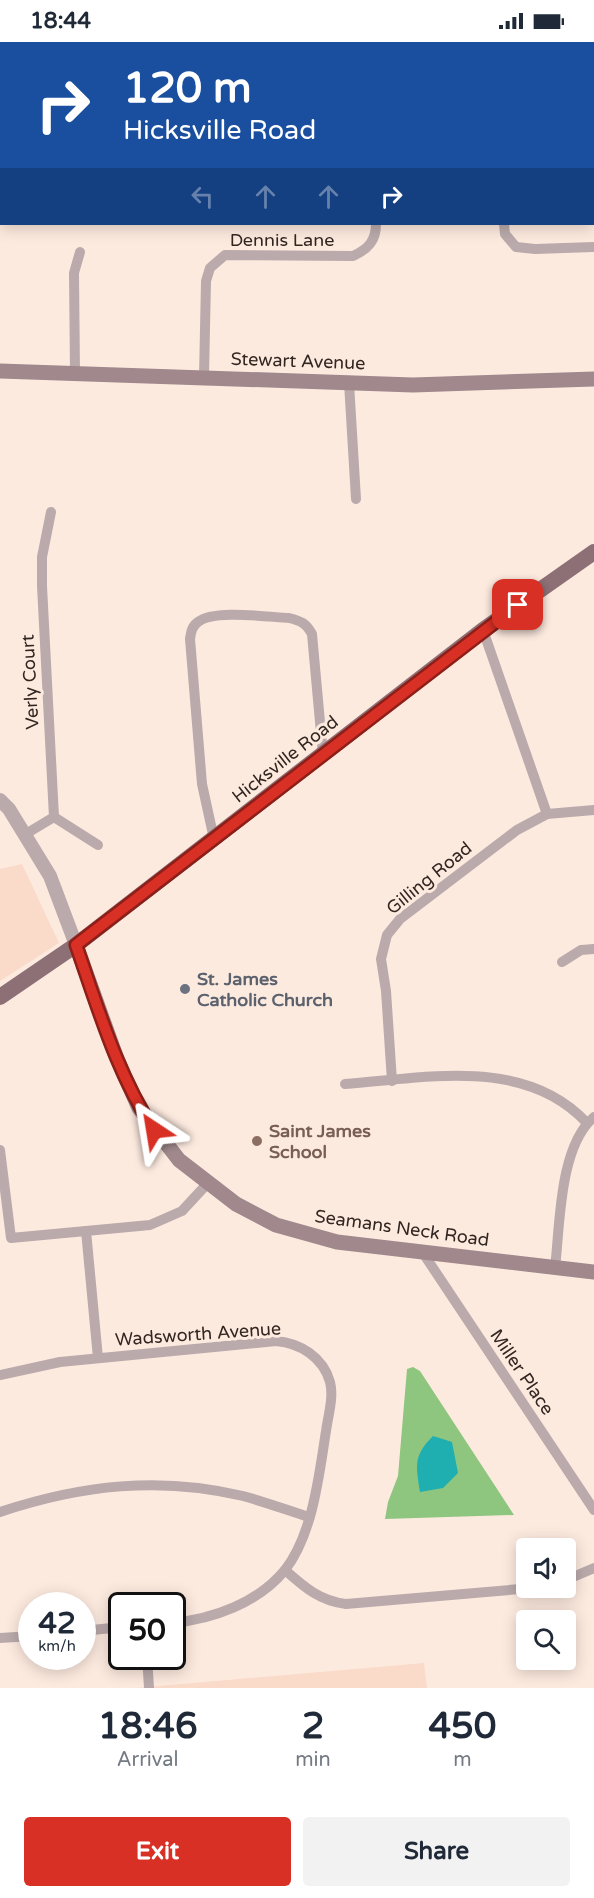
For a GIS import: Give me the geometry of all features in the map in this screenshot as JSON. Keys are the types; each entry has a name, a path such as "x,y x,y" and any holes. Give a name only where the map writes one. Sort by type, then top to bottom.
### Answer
{"main road":[{"name":"Stewart Avenue","path":"0,371 413,385 594,379"},
{"name":"Hicksville Road","path":"0,997 76,945 483,630 594,552"},
{"name":"Seamans Neck Road","path":"76,945 117,1059 139,1108 179,1160 207,1184 263,1219 298,1233 337,1242 594,1272"}],"street":[{"name":"Dennis Lane","path":"204,377 207,281 210,268 219,258 239,253 353,256 366,250 373,242 376,225"},
{"path":"504,225 505,234 516,247 535,249 594,247"},
{"path":"75,373 74,273 80,252"},
{"path":"349,383 356,499"},
{"name":"Verly Court","path":"51,512 42,557 42,586 54,817"},
{"path":"214,839 202,784 190,639 196,624 212,615 289,618 301,621 308,626 312,634 322,755"},
{"path":"483,630 547,814"},
{"path":"0,800 50,876 76,945"},
{"name":"Gilling Road","path":"392,1081 386,991 381,959 387,935 400,919 497,844 547,814 594,810"},
{"path":"24,836 54,817 98,845"},
{"path":"562,962 581,950 594,949"},
{"path":"345,1084 476,1074 505,1078 563,1100 591,1120 572,1152 565,1177 555,1268"},
{"path":"0,1150 11,1238 150,1225 171,1218 182,1211 207,1184"},
{"path":"86,1231 98,1358"},
{"name":"Miller Place","path":"423,1253 594,1510"},
{"name":"Wadsworth Avenue","path":"0,1375 60,1362 276,1341 296,1345 310,1352 324,1367 332,1393 316,1498 285,1570"},
{"path":"0,1512 47,1496 94,1487 137,1484 225,1492 309,1517"},
{"path":"576,1576 594,1568"},
{"path":"186,1621 226,1611 254,1596 285,1570 314,1594 333,1603 346,1604 516,1589"},
{"path":"0,1638 18,1636"},
{"path":"148,1670 149,1688"}],"shaded area":[{"path":"22,864 59,943 0,981 0,869"},
{"path":"424,1663 427,1688 136,1688"}],"green space":[{"path":"413,1367 420,1371 514,1515 385,1519 388,1502 398,1476 407,1369"}],"water":[{"path":"433,1436 452,1442 458,1473 443,1488 420,1492 419,1455"}],"place":[{"name":"St. James Catholic Church","path":"185,989"},
{"name":"Saint James School","path":"257,1141"}],"route":[{"path":"154,1130 139,1108 117,1059 76,945 518,605"}]}
